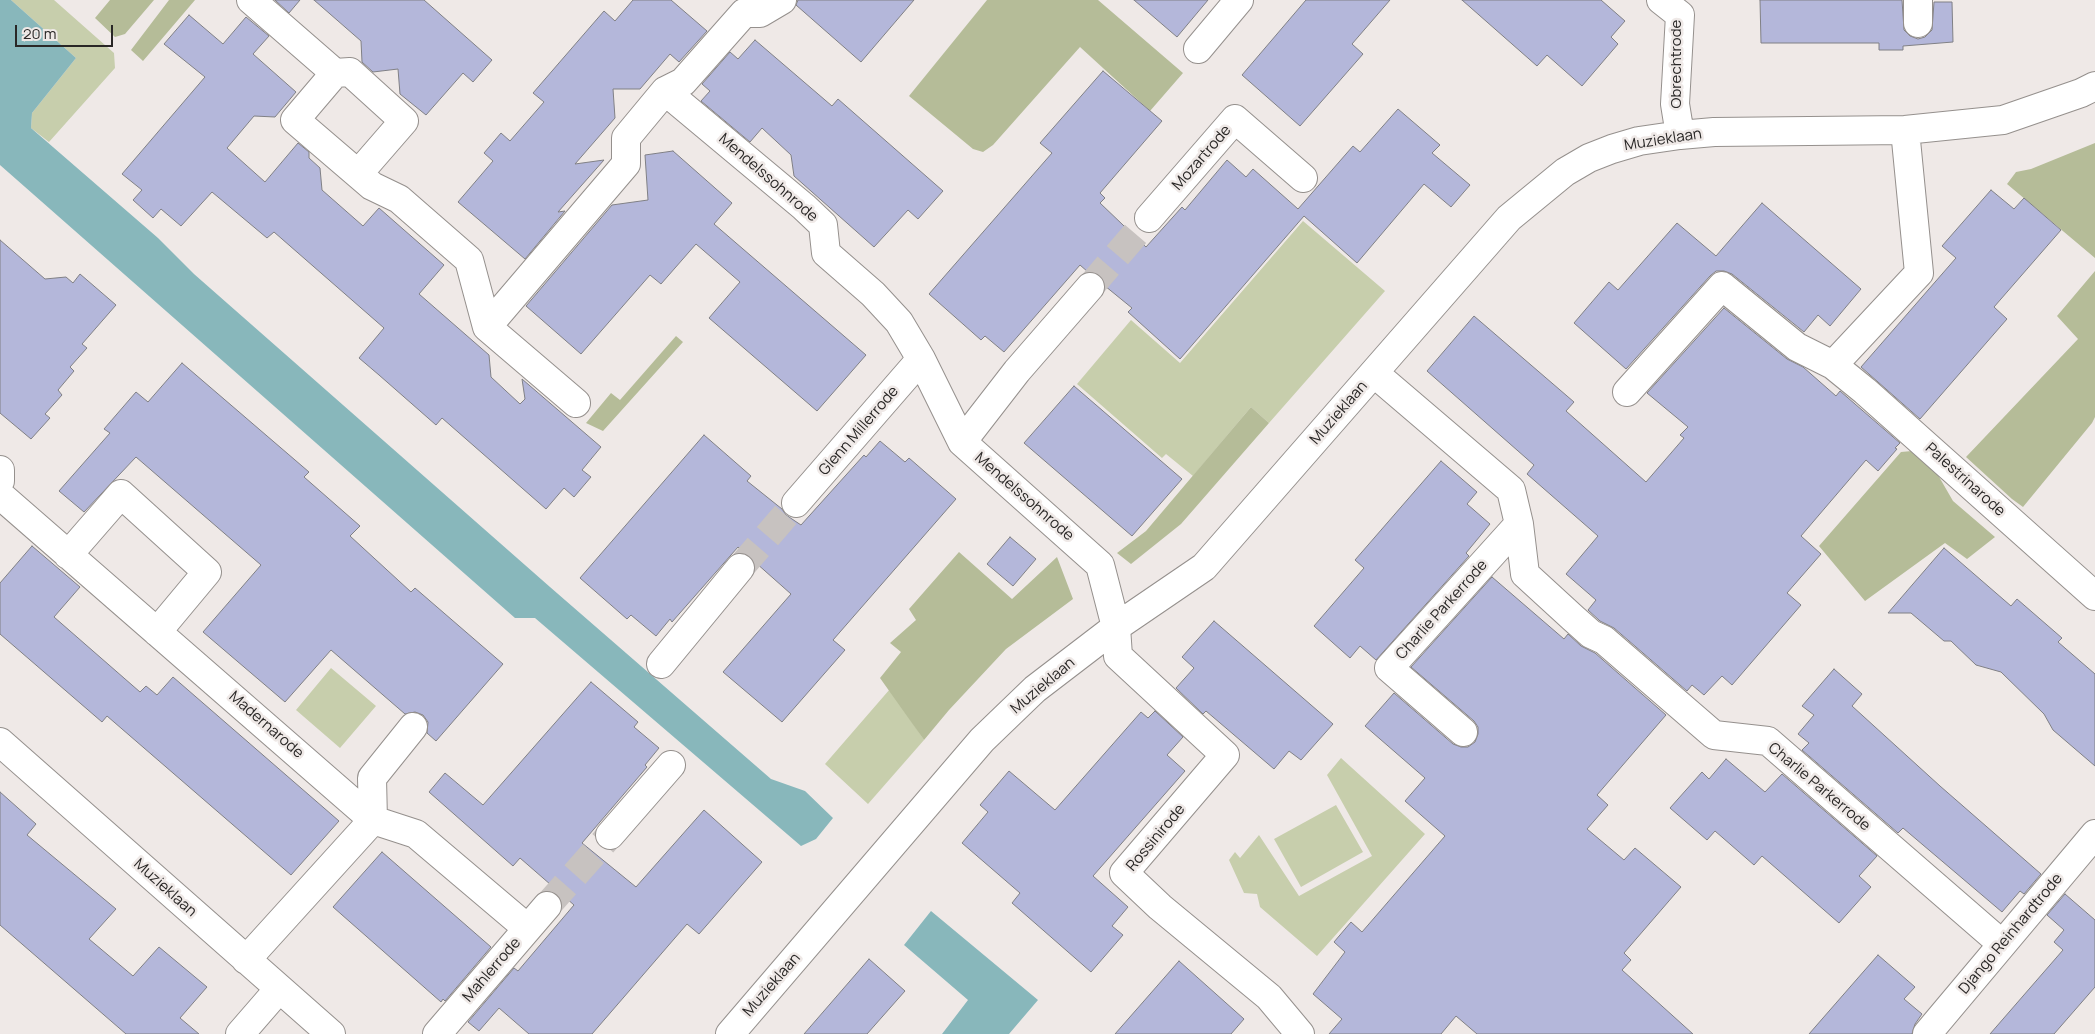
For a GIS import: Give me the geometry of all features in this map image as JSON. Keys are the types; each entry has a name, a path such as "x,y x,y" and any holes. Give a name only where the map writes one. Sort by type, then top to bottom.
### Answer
{"street":[{"path":"251,0 335,73 350,72 404,121 358,174"},
{"path":"487,327 626,164 626,138 665,90 683,82 744,13 760,13 782,0"},
{"path":"1198,49 1239,0"},
{"name":"Obrechtrode","path":"1661,0 1680,15 1675,104 1680,135"},
{"path":"335,73 295,120 372,186 399,199 469,260 487,327 576,403"},
{"name":"Muzieklaan","path":"730,1034 982,740 1035,689 1116,627 1204,567 1509,218 1565,172 1589,158 1612,149 1639,141 1680,135 1714,132 1905,130 2003,120 2081,93 2095,86"},
{"name":"Mendelssohnrode","path":"665,90 804,206 823,225 826,254 873,294 899,322 921,360 962,442 1100,565 1116,627"},
{"name":"Mozartrode","path":"1149,218 1235,119 1302,178"},
{"path":"1833,365 1919,273 1905,130"},
{"name":"Palestrinarode","path":"1627,392 1722,286 1797,347 1833,365 1865,391 2095,596"},
{"path":"962,442 1017,371 1090,287"},
{"name":"Glenn Millerrode","path":"796,503 921,360"},
{"name":"Charlie Parkerrode","path":"1374,373 1510,490 1519,524 1526,574 1591,634 1604,640 1714,735 1768,741 2002,944"},
{"path":"0,470 0,481"},
{"path":"68,555 121,494 207,572 157,632"},
{"name":"Madernarode","path":"0,495 373,820 416,834 527,928"},
{"name":"Charlie Parkerrode","path":"1463,732 1390,668 1519,524"},
{"path":"661,664 740,568"},
{"name":"Rossinirode","path":"1116,627 1118,656 1226,755 1124,873 1160,907 1270,997 1300,1034"},
{"path":"246,960 373,820 372,778 413,727"},
{"name":"Muzieklaan","path":"0,742 331,1034"},
{"path":"610,835 671,765"},
{"name":"Django Reinhardtrode","path":"1927,1034 2095,834"},
{"name":"Mahlerrode","path":"437,1034 547,906"},
{"path":"240,1034 279,989"}],"green space":[{"path":"11,0 54,0 114,53 115,68 49,142 31,128 32,113 76,58"},
{"path":"110,0 154,0 125,34 115,37 95,18"},
{"path":"169,0 195,0 143,61 131,50"},
{"path":"987,0 1098,0 1183,73 1150,111 1080,47 993,145 983,152 973,149 909,96"},
{"path":"2095,143 2095,258 2007,184 2016,172 2031,169"},
{"path":"1303,221 1385,291 1269,423 1251,407 1193,476 1166,454 1162,458 1077,384 1131,320 1180,363"},
{"path":"2095,271 2095,417 2023,507 1966,457 2078,339 2057,316"},
{"path":"676,336 683,342 603,431 586,423 611,393 620,400"},
{"path":"1251,407 1269,423 1181,524 1131,564 1117,553 1146,531"},
{"path":"1912,451 1938,475 1953,501 1995,537 1967,559 1945,543 1865,601 1819,546 1901,452"},
{"path":"959,552 1012,599 1057,557 1073,599 1006,649 949,710 924,740 880,678 901,652 890,643 916,620 909,609"},
{"path":"331,668 376,706 340,748 296,710"},
{"path":"890,689 924,740 868,804 825,764"},
{"path":"1341,758 1425,834 1317,956 1260,907 1257,894 1244,893 1229,860 1235,852 1240,858 1259,835 1299,896 1372,856 1327,775"},
{"path":"1336,805 1363,852 1301,887 1274,839"}],"water":[{"path":"0,0 11,0 76,58 32,113 31,128 158,238 194,274 771,779 805,791 833,818 816,839 801,846 535,618 515,618 0,165"},
{"path":"931,911 1038,1000 1009,1034 942,1034 968,1000 904,945"}],"building":[{"path":"275,0 300,0 289,13"},
{"path":"314,0 424,0 492,60 473,82 463,73 426,115 400,94 398,69 373,72 362,62 361,41"},
{"path":"633,0 671,0 707,31 679,62 670,54 640,89 613,89 615,118 575,164 604,160 558,212 565,211 525,259 458,202 493,161 484,153 501,133 510,141 544,102 533,93 565,56 604,11 615,21"},
{"path":"798,0 914,0 861,62 796,5"},
{"path":"1134,0 1208,0 1177,37"},
{"path":"1306,0 1390,0 1352,44 1363,54 1300,126 1242,75"},
{"path":"1462,0 1601,0 1625,21 1611,37 1618,44 1582,86 1547,55 1537,66"},
{"path":"1760,0 1902,0 1904,30 1910,36 1918,39 1925,37 1932,30 1934,2 1952,2 1953,42 1903,46 1903,50 1879,50 1879,43 1761,43"},
{"path":"189,15 223,44 246,17 269,36 253,54 296,92 275,117 254,116 227,148 265,182 298,143 309,152 309,158 320,168 322,190 363,226 379,208 444,265 419,294 489,355 491,377 520,404 525,399 522,379 601,447 582,470 591,477 574,497 564,488 546,509 442,418 436,425 359,358 384,328 274,232 267,238 212,192 181,226 161,209 153,218 133,200 142,190 122,174 205,77 164,44"},
{"path":"755,40 832,106 838,99 943,191 918,219 908,210 874,247 794,176 791,155 762,128 750,142 701,101 710,91 702,84 730,52 738,59"},
{"path":"1103,71 1162,121 1100,193 1105,198 1100,203 1146,247 1182,207 1185,210 1227,160 1246,177 1253,169 1298,209 1353,146 1360,152 1398,109 1440,145 1432,153 1470,185 1451,207 1424,184 1357,263 1304,216 1180,359 1128,312 1132,308 1105,286 1101,276 1088,272 1080,265 1004,352 985,336 981,340 929,294 1052,153 1040,143"},
{"path":"673,151 732,203 714,224 866,355 817,411 709,318 740,282 696,244 661,284 650,275 581,354 526,306 612,205 648,200 645,155"},
{"path":"1991,190 2014,209 2024,198 2061,230 1994,307 2007,319 1920,419 1861,367 1956,258 1942,246"},
{"path":"1762,203 1861,289 1830,326 1818,315 1804,332 1732,274 1724,271 1716,271 1710,276 1626,369 1574,323 1609,282 1618,290 1677,223 1716,256"},
{"path":"0,240 45,279 66,277 73,283 80,274 116,305 82,344 87,348 70,367 74,371 58,390 62,395 45,414 50,418 31,439 0,413"},
{"path":"1724,308 1787,359 1803,367 1836,396 1840,391 1900,443 1878,471 1866,460 1801,536 1821,554 1787,593 1801,605 1732,685 1722,676 1704,695 1692,685 1687,691 1614,628 1600,621 1588,610 1596,600 1566,574 1598,536 1527,474 1534,465 1427,371 1474,316 1574,402 1566,411 1646,482 1684,438 1680,435 1688,427 1647,393"},
{"path":"182,363 309,472 304,477 360,526 350,536 411,592 415,588 503,664 436,741 427,733 428,722 423,715 415,712 405,714 331,650 285,702 203,632 261,565 136,457 84,512 59,491 110,433 104,429 136,392 148,402"},
{"path":"1074,386 1182,479 1132,536 1024,443"},
{"path":"704,435 751,476 747,481 782,509 786,515 801,525 864,455 866,457 880,441 905,462 909,458 956,499 833,640 845,650 782,722 723,672 791,594 738,547 672,622 670,619 656,636 631,615 627,619 580,578"},
{"path":"1441,461 1477,492 1467,504 1490,524 1466,553 1469,556 1376,660 1360,646 1350,658 1314,626 1364,568 1355,560"},
{"path":"1010,537 1036,559 1013,586 987,564"},
{"path":"32,546 80,587 54,617 140,692 146,686 157,695 173,677 339,821 291,875 107,716 102,722 0,634 0,583"},
{"path":"1944,548 2011,606 2017,599 2062,638 2058,642 2095,674 2095,766 2053,730 2044,714 2001,672 1976,665 1951,641 1944,641 1911,613 1888,613"},
{"path":"1492,577 1564,639 1568,634 1581,646 1595,653 1666,715 1597,795 1608,805 1587,829 1624,860 1635,848 1681,887 1624,953 1631,960 1622,970 1693,1034 1477,1034 1456,1016 1441,1034 1329,1034 1342,1019 1313,994 1345,952 1334,942 1351,922 1362,932 1445,836 1405,801 1425,778 1365,726 1394,693 1453,744 1468,747 1475,742 1478,727 1474,721 1411,667"},
{"path":"1214,621 1333,724 1301,760 1289,751 1274,769 1206,711 1203,714 1176,688 1194,668 1182,657"},
{"path":"1834,669 1862,694 1852,706 2041,874 2024,894 2020,891 2002,912 1903,828 1898,833 1802,750 1809,743 1798,734 1814,715 1802,706"},
{"path":"591,682 638,722 634,727 659,748 645,765 647,767 582,843 636,887 704,810 762,862 699,934 687,924 592,1034 529,1034 499,1008 479,1031 468,1022 514,968 518,971 574,905 520,858 513,866 429,792 445,773 483,805"},
{"path":"1155,711 1183,737 1167,755 1185,771 1093,876 1128,907 1112,926 1123,935 1091,972 1012,903 1020,893 962,843 988,812 980,805 1009,771 1055,810 1141,712 1148,718"},
{"path":"1726,759 1765,792 1782,774 1877,856 1859,876 1871,887 1839,923 1762,856 1754,865 1715,831 1707,840 1670,808 1702,772 1709,779"},
{"path":"0,792 36,824 27,835 116,909 89,939 133,976 159,947 207,987 180,1018 199,1034 126,1034 0,925"},
{"path":"382,852 491,947 445,1001 443,999 441,1002 333,907"},
{"path":"2065,894 2095,920 2095,987 2054,1034 1990,1034 2063,950 2054,942 2064,930 2047,915"},
{"path":"1878,955 1915,987 1904,999 1922,1014 1915,1024 1912,1034 1809,1034"},
{"path":"869,959 905,991 867,1034 804,1034"},
{"path":"1179,961 1244,1019 1231,1034 1115,1034"}],"tunnel":[{"path":"1090,287 1149,218"},
{"path":"740,568 796,503"},
{"path":"547,906 610,835"}]}
